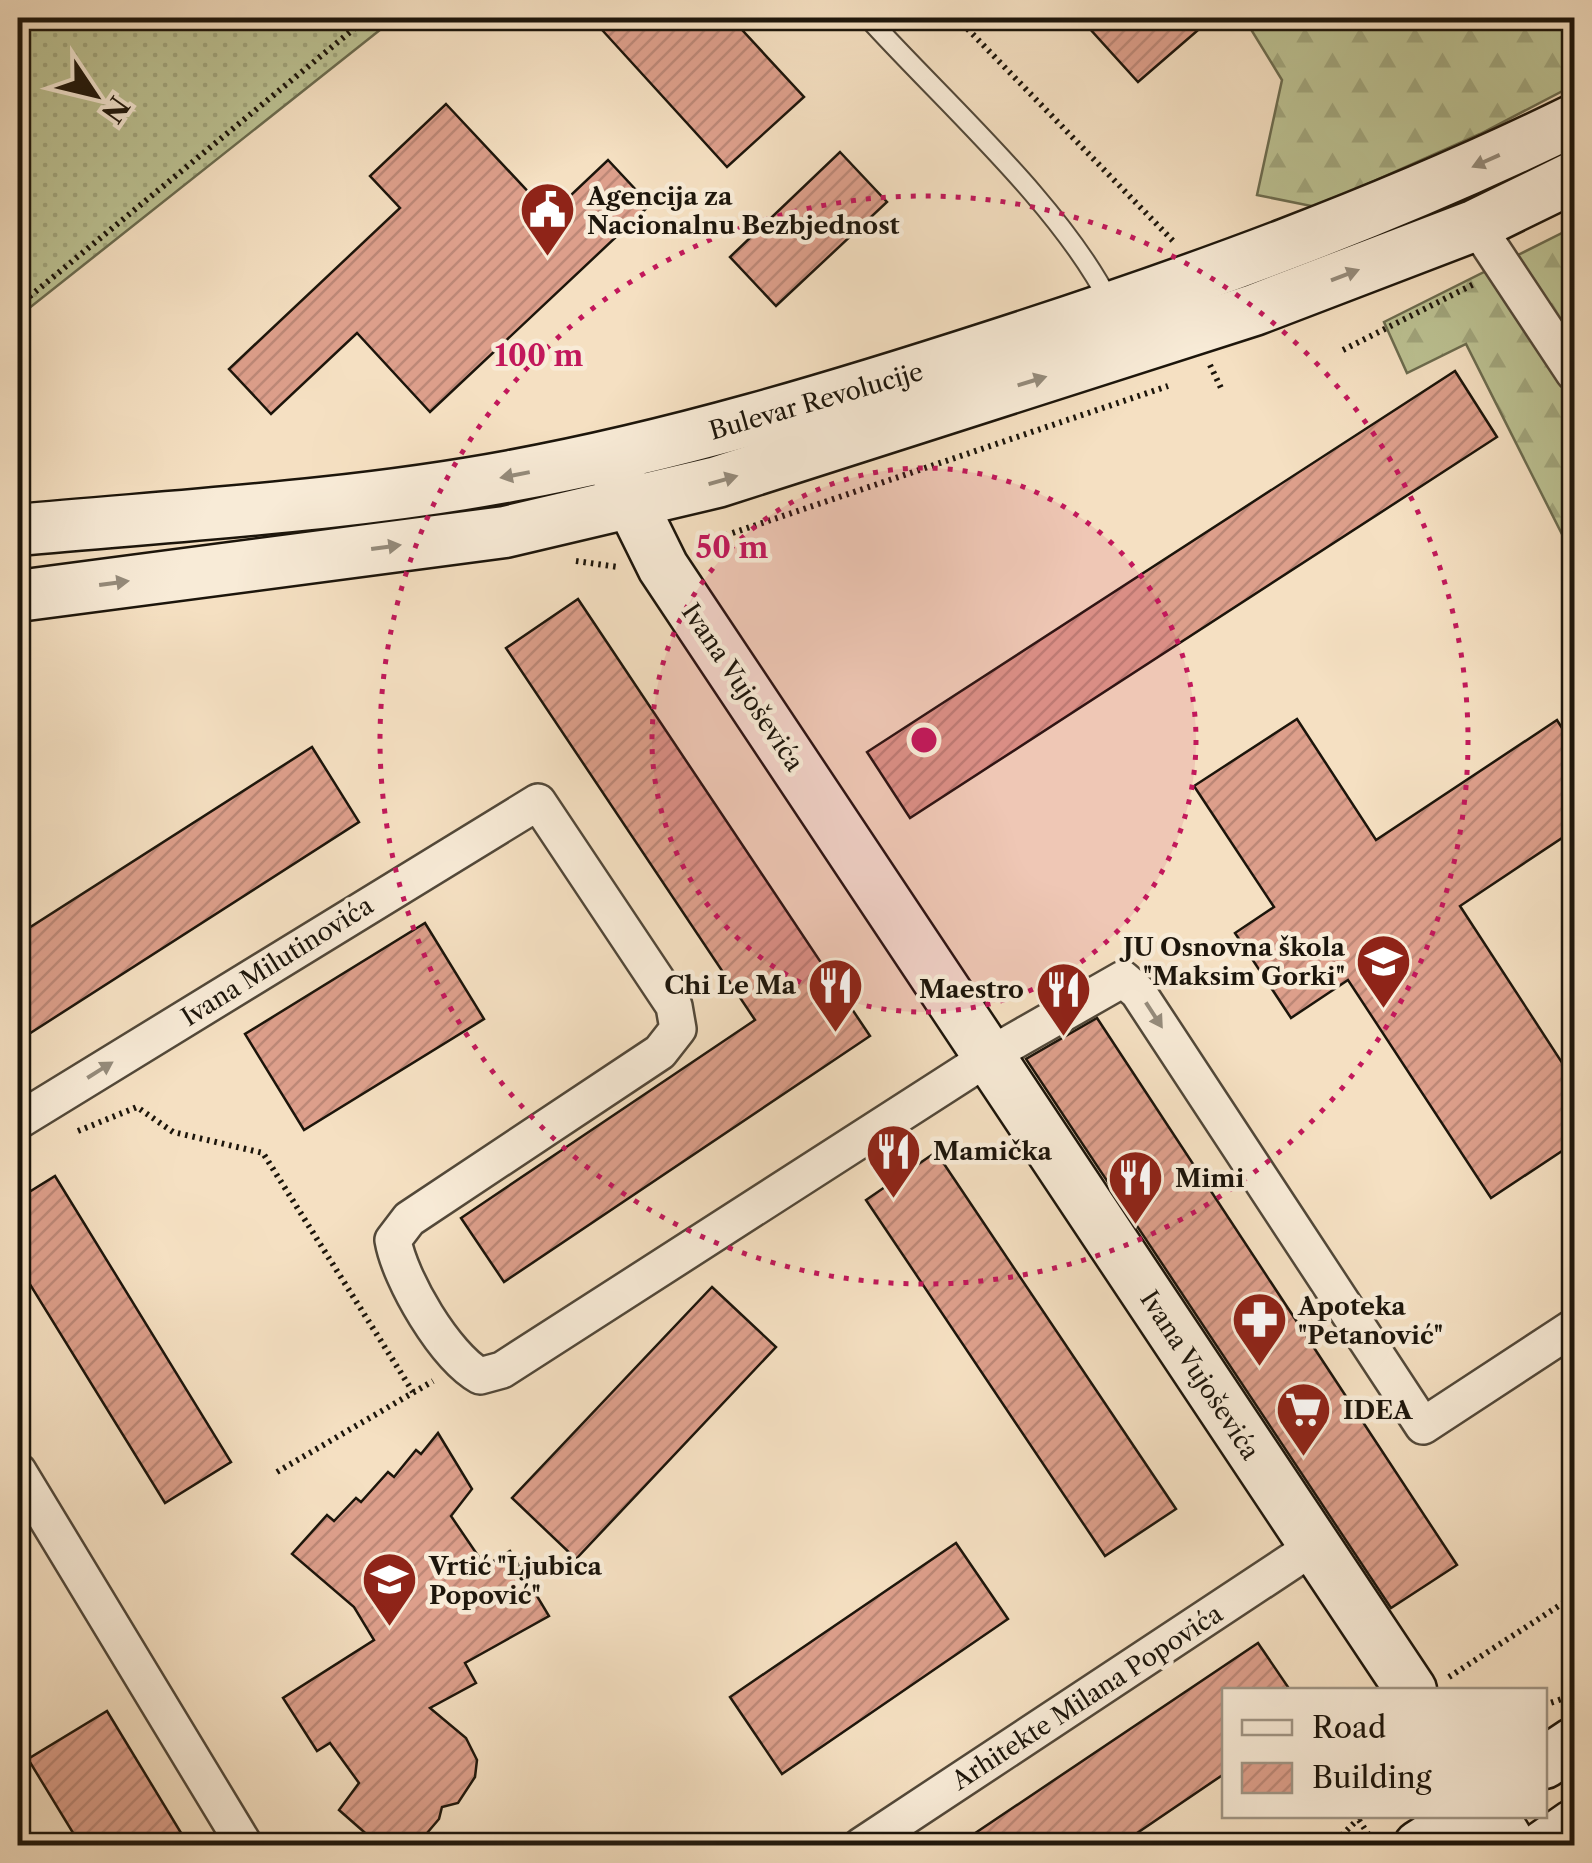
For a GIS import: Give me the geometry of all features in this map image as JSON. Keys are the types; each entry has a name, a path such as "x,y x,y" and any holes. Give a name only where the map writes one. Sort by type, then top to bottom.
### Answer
{"main road":[{"name":"Bulevar Revolucije","path":"18,596 504,532 728,478 1182,268 1386,205 1574,120"},
{"name":"Bulevar Revolucije","path":"18,530 466,483 611,457 916,372 1112,308 1182,268 1476,225 1574,177"},
{"name":"Ivana Vujoševića","path":"611,457 628,505 663,567 1314,1547 1421,1688"},
{"path":"1547,1762 1574,1744"},
{"path":"1419,1846 1463,1818"},
{"path":"1494,1818 1511,1846"},
{"path":"1544,1846 1574,1825"}],"street":[{"path":"1476,225 1574,373"},
{"name":"Ivana Milutinovića","path":"18,1121 538,802 674,1006 678,1030 660,1052 409,1219 393,1240 397,1265 470,1370"},
{"path":"470,1370 502,1370 990,1058 1123,980 1132,984 1424,1426 1574,1326"},
{"path":"18,1472 245,1846"},
{"name":"Arhitekte Milana Popovića","path":"861,1846 1314,1547"}],"lane":[{"path":"868,18 1048,212 1091,266 1112,308"}],"path":[{"path":"18,306 367,18"},
{"path":"957,18 1182,268 1220,388"},
{"path":"1343,350 1504,269"},
{"path":"78,1131 136,1107 173,1132 263,1154 413,1392"},
{"path":"277,1472 413,1392 470,1370"},
{"path":"1424,1688 1574,1596"},
{"path":"1331,1846 1360,1818 1376,1846"}],"green space":[{"path":"18,18 395,18 18,317"},
{"path":"1244,18 1574,18 1574,85 1480,134 1316,207 1257,195 1282,80"},
{"path":"1574,227 1574,558 1466,344 1407,373 1384,322"}],"building":[{"path":"619,18 731,18 804,97 727,167 603,31"},
{"path":"1080,18 1212,18 1138,82"},
{"name":"Agencija za Nacionalnu Bezbjednost","path":"446,104 550,215 608,160 650,205 430,412 357,333 271,414 229,369 400,208 370,176"},
{"path":"840,152 887,202 776,306 730,257"},
{"path":"1455,371 1497,437 910,818 867,752"},
{"path":"578,599 870,1036 504,1282 461,1218 755,1020 506,648"},
{"path":"1297,719 1376,840 1557,720 1574,747 1574,830 1460,906 1574,1081 1574,1143 1491,1198 1348,980 1291,1018 1235,933 1274,907 1194,786"},
{"path":"312,747 359,822 18,1041 18,935"},
{"path":"425,923 484,1019 304,1130 245,1034"},
{"path":"1097,1018 1457,1565 1391,1608 1026,1059"},
{"path":"936,1152 1176,1509 1105,1556 866,1200"},
{"path":"55,1176 231,1462 165,1503 18,1265 18,1199"},
{"path":"712,1287 776,1347 576,1559 512,1498"},
{"path":"438,1433 472,1489 451,1516 485,1566 510,1551 549,1616 465,1663 476,1683 430,1708 466,1738 477,1760 475,1777 458,1803 442,1807 439,1819 416,1846 380,1846 339,1810 359,1783 330,1743 317,1751 283,1698 374,1640 354,1607 292,1554 327,1515 334,1521 356,1498 361,1502 388,1472 394,1477 416,1450 421,1454"},
{"path":"956,1543 1008,1619 782,1774 730,1697"},
{"path":"1258,1643 1289,1688 1222,1688 1222,1775 1118,1846 956,1846"},
{"path":"107,1711 189,1846 81,1846 28,1759"}],"place":[{"name":"Agencija za Nacionalnu Bezbjednost","path":"548,259"},
{"name":"JU Osnovna škola \"Maksim Gorki\"","path":"1384,1010"},
{"name":"Chi Le Ma","path":"835,1034"},
{"name":"Maestro","path":"1063,1038"},
{"name":"Mamička","path":"894,1200"},
{"name":"Mimi","path":"1136,1227"},
{"name":"Apoteka \"Petanović\"","path":"1259,1369"},
{"name":"IDEA","path":"1304,1459"},
{"name":"Vrtić \"Ljubica Popović\"","path":"390,1629"}]}
